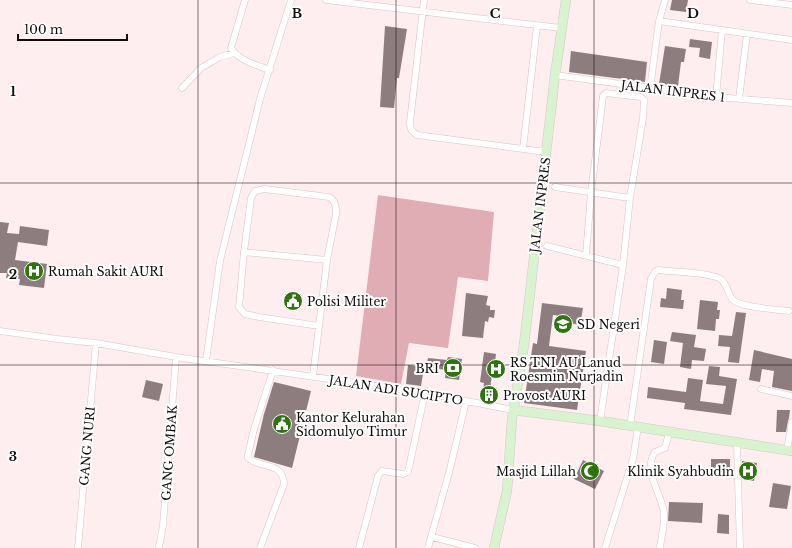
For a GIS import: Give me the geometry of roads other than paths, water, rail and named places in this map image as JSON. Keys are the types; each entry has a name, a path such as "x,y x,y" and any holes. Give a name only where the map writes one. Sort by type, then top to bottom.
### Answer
{"main road":[{"name":"JALAN INPRES","path":"494,548 507,491 513,410 524,345 555,75 566,0"},
{"name":"JALAN ADI SUCIPTO","path":"513,410 634,426 669,433 790,451"}],"street":[{"path":"244,0 231,48 246,61 270,70"},
{"path":"206,361 220,261 259,106 291,0"},
{"path":"326,0 561,28"},
{"path":"424,0 410,122 410,129 412,132 418,135 546,152"},
{"path":"650,89 659,21 665,0"},
{"path":"750,0 792,5"},
{"path":"659,21 792,40"},
{"path":"523,149 537,26"},
{"path":"716,97 722,30"},
{"path":"739,99 747,34"},
{"path":"182,88 201,68 220,57 234,52"},
{"name":"JALAN INPRES 1","path":"555,75 716,97 792,103"},
{"path":"586,255 591,193 603,95 606,92 641,97 644,100 643,118 630,198 623,265 600,421"},
{"path":"555,187 630,198"},
{"path":"312,376 319,326 327,260 336,214 336,206 332,199 329,198 264,189 255,191 251,198 239,307 245,314 319,326"},
{"path":"547,246 623,265"},
{"path":"244,252 327,260"},
{"path":"605,548 633,459 634,426 651,278 655,272 658,270 714,276 723,281 731,298 736,302 744,305 789,310"},
{"name":"JALAN ADI SUCIPTO","path":"0,331 96,343 176,357 425,393 513,410"},
{"name":"GANG NURI","path":"78,548 96,343"},
{"name":"GANG OMBAK","path":"159,548 164,518 176,357"},
{"path":"260,548 284,484 284,478 278,470 252,461 248,458 254,429 273,370"},
{"path":"761,389 792,396"},
{"path":"359,548 378,476 382,472 386,471 406,473 410,467 425,393"},
{"path":"428,548 450,469 466,401"},
{"path":"790,451 792,422"},
{"path":"660,548 664,515 660,497 652,478 652,460 655,452 665,448 669,433"},
{"path":"737,443 740,548"},
{"path":"432,537 475,548"}],"place":[{"name":"Rumah Sakit AURI","path":"34,271"},
{"name":"Polisi Militer","path":"293,301"},
{"name":"SD Negeri","path":"563,324"},
{"name":"BRI","path":"453,368"},
{"name":"RS TNI AU Lanud Roesmin Nurjadin","path":"496,369"},
{"name":"Provost AURI","path":"489,395"},
{"name":"Kantor Kelurahan Sidomulyo Timur","path":"282,424"},
{"name":"Masjid Lillah","path":"590,471"},
{"name":"Klinik Syahbudin","path":"748,471"}]}
